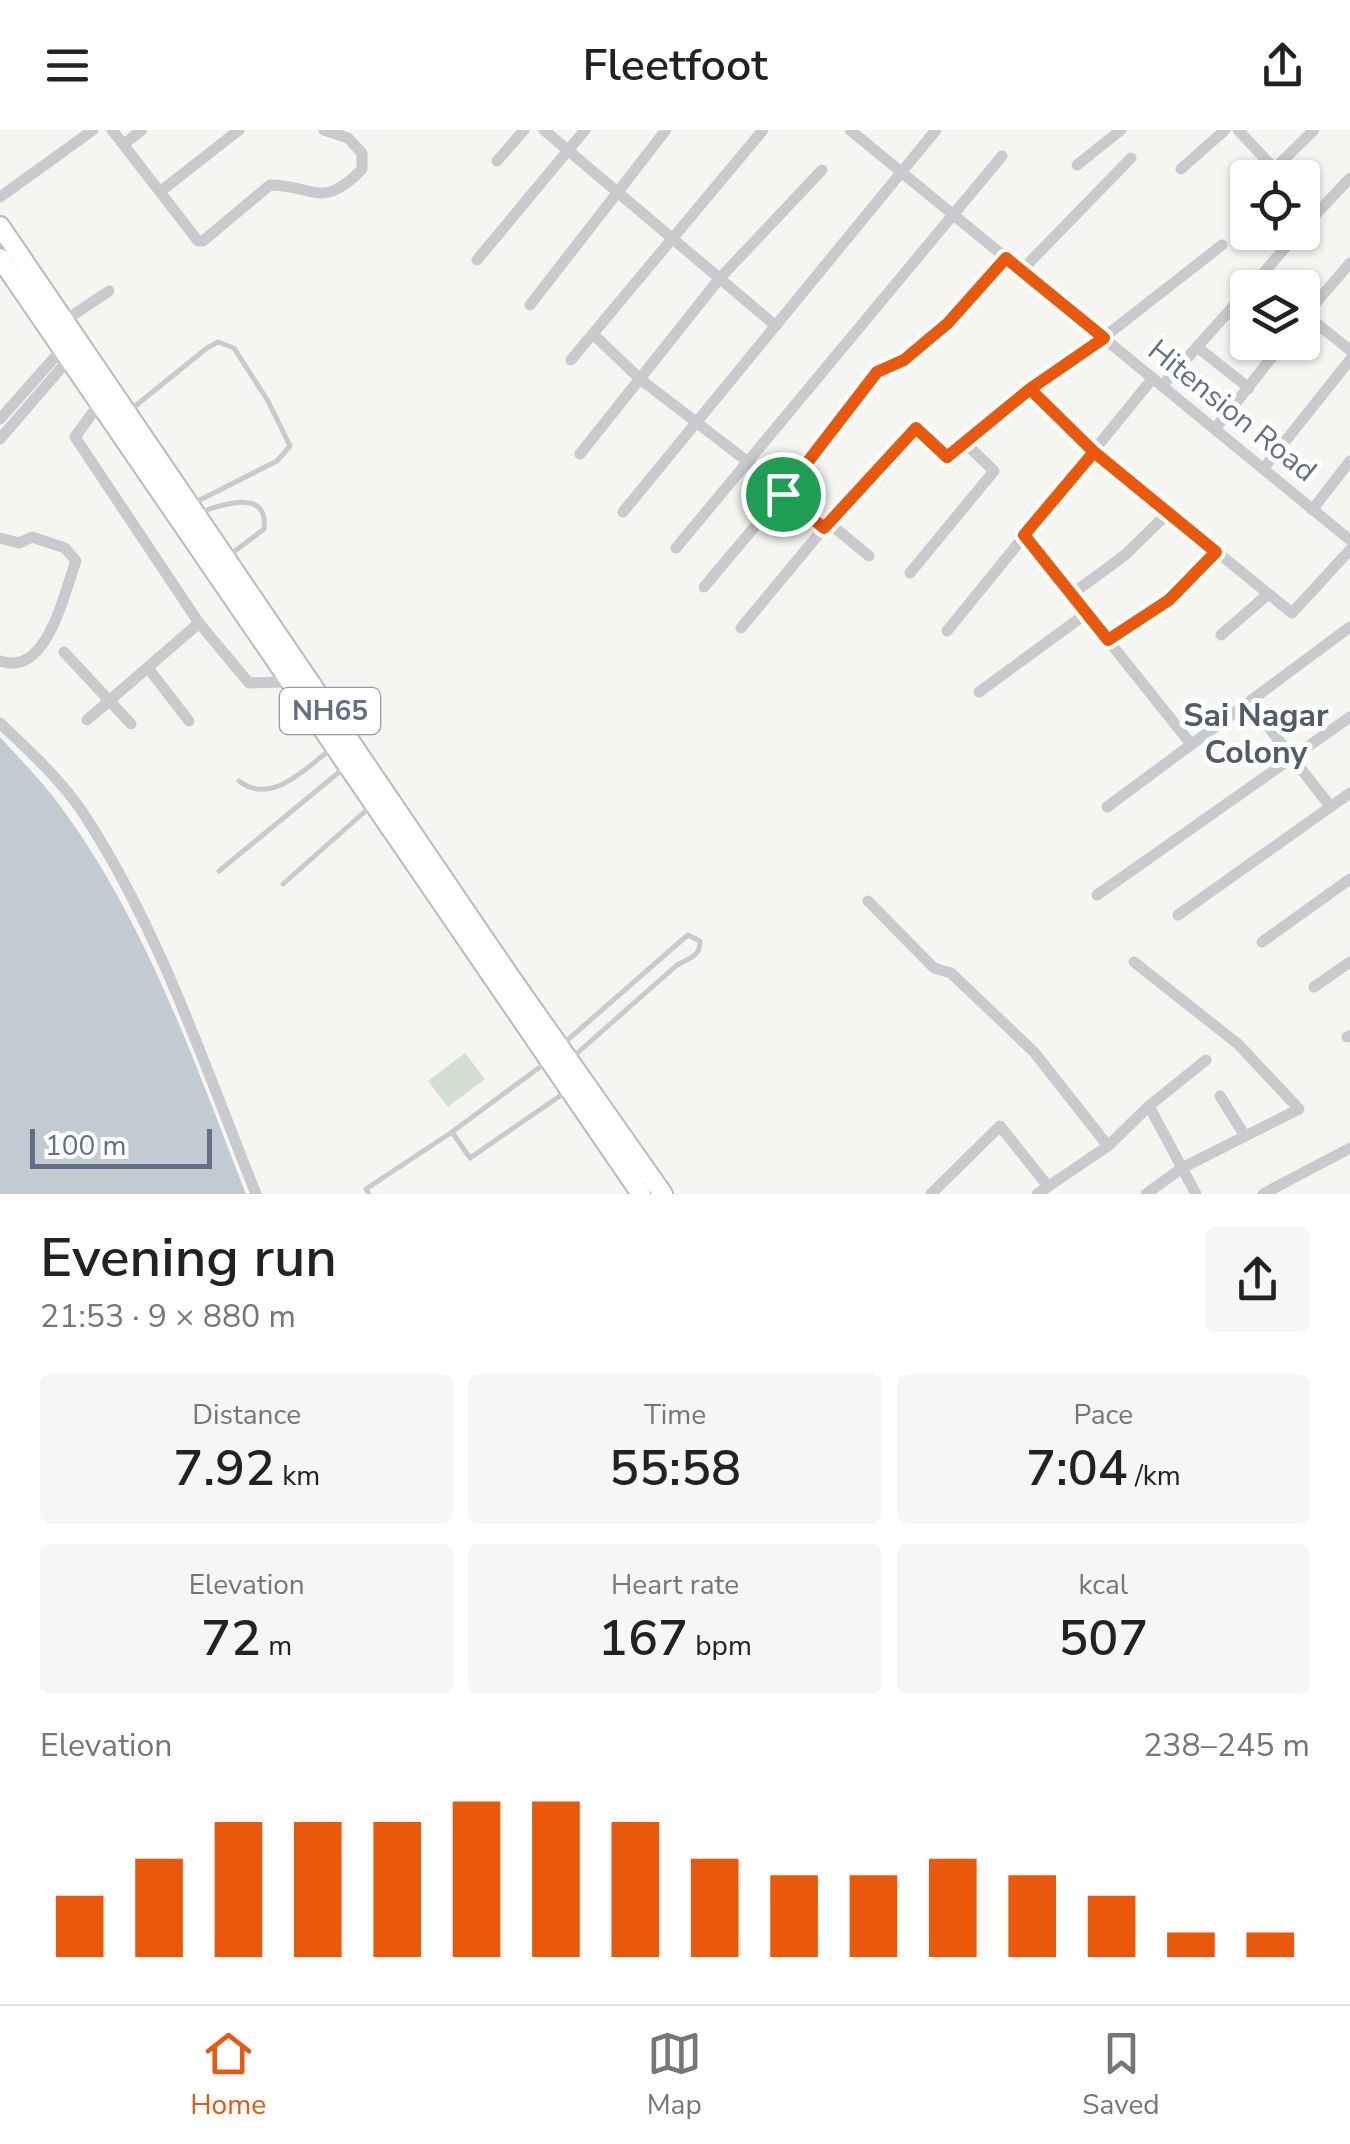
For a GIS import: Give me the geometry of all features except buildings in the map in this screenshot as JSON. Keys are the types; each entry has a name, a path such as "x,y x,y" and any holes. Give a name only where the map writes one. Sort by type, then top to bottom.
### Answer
{"highway":[{"name":"NH65","path":"0,226 560,1055 570,1090 641,1194"},
{"name":"NH65","path":"1,261 373,805 662,1194"}],"street":[{"path":"0,197 93,130"},
{"path":"112,130 198,242 270,186 309,194 333,191 354,178 362,169 362,153 348,138 324,130"},
{"path":"124,144 142,130"},
{"path":"160,191 239,130"},
{"path":"496,161 524,130"},
{"path":"544,130 776,326"},
{"path":"477,260 585,130"},
{"path":"530,305 666,130"},
{"path":"570,360 763,130"},
{"path":"623,512 936,130"},
{"path":"1077,165 1121,130"},
{"path":"1181,169 1225,130"},
{"path":"1238,130 1263,160"},
{"path":"1287,160 1314,130"},
{"name":"Hitension Road","path":"857,132 1350,540"},
{"path":"676,548 1002,156"},
{"path":"1022,271 1131,158"},
{"path":"580,454 720,278 822,170"},
{"path":"1320,209 1350,178"},
{"path":"741,628 826,526 916,428 947,457 1030,389 1104,338 1222,245"},
{"path":"1266,270 1284,250"},
{"path":"704,586 783,494 877,372 904,360 948,323 1006,258"},
{"path":"1320,299 1350,264"},
{"path":"64,321 109,291"},
{"path":"947,631 1094,452 1230,310"},
{"path":"1320,328 1350,350"},
{"path":"593,334 640,379 748,462 783,494 868,556"},
{"path":"1197,347 1248,388"},
{"path":"0,418 66,354"},
{"path":"0,440 66,354"},
{"path":"1214,429 1270,360"},
{"path":"1262,468 1350,360"},
{"path":"1030,389 1094,452 1292,613 1350,550"},
{"path":"99,404 76,437 199,623 249,683 288,682"},
{"path":"910,573 994,471 963,441"},
{"path":"1312,510 1350,460"},
{"path":"1072,594 1125,555 1168,513"},
{"path":"1024,535 1191,744"},
{"path":"0,538 19,543 32,537 63,546 76,561 46,643 21,662 10,664 0,660"},
{"path":"1108,640 1169,600 1216,552"},
{"path":"1221,635 1267,595"},
{"path":"979,692 1087,613"},
{"path":"86,720 199,623"},
{"path":"1106,808 1350,627"},
{"path":"64,652 131,724"},
{"path":"148,668 189,720"},
{"path":"1249,702 1330,806"},
{"path":"1097,895 1350,718"},
{"path":"0,723 86,817 150,933 256,1194"},
{"path":"1178,916 1350,793"},
{"path":"1262,942 1350,879"},
{"path":"868,901 934,968 950,973 1034,1052 1108,1146"},
{"path":"1134,962 1238,1044 1299,1108 1182,1168 1146,1194"},
{"path":"1314,988 1350,962"},
{"path":"931,1194 1000,1126 1042,1190 1108,1146 1148,1106 1206,1060"},
{"path":"1220,1096 1245,1136"},
{"path":"1148,1106 1196,1194"},
{"path":"1264,1194 1287,1188 1350,1148"}],"lane":[{"path":"126,412 218,342 234,348 268,401 290,446 277,461 193,510"},
{"path":"193,510 242,501 262,512 264,529 225,558"},
{"path":"239,782 264,792 278,788 333,747"},
{"path":"219,871 346,766"},
{"path":"283,884 373,805"},
{"path":"368,1194 366,1189 560,1055 676,965 692,958 698,953 700,940 688,935 560,1055"},
{"path":"452,1132 470,1158 570,1090"}],"shaded area":[{"path":"0,737 51,794 83,839 139,936 246,1194 0,1194"},
{"path":"465,1053 485,1079 448,1107 428,1081"}],"district":[{"name":"Sai Nagar Colony","path":"1256,734"}],"route":[{"path":"783,494 824,528 916,428 947,457 1030,389 1094,452 1024,535 1108,640 1169,600 1216,552 1094,452 1030,389 1104,338 1006,258 948,323 904,360 877,372 783,494"}]}
